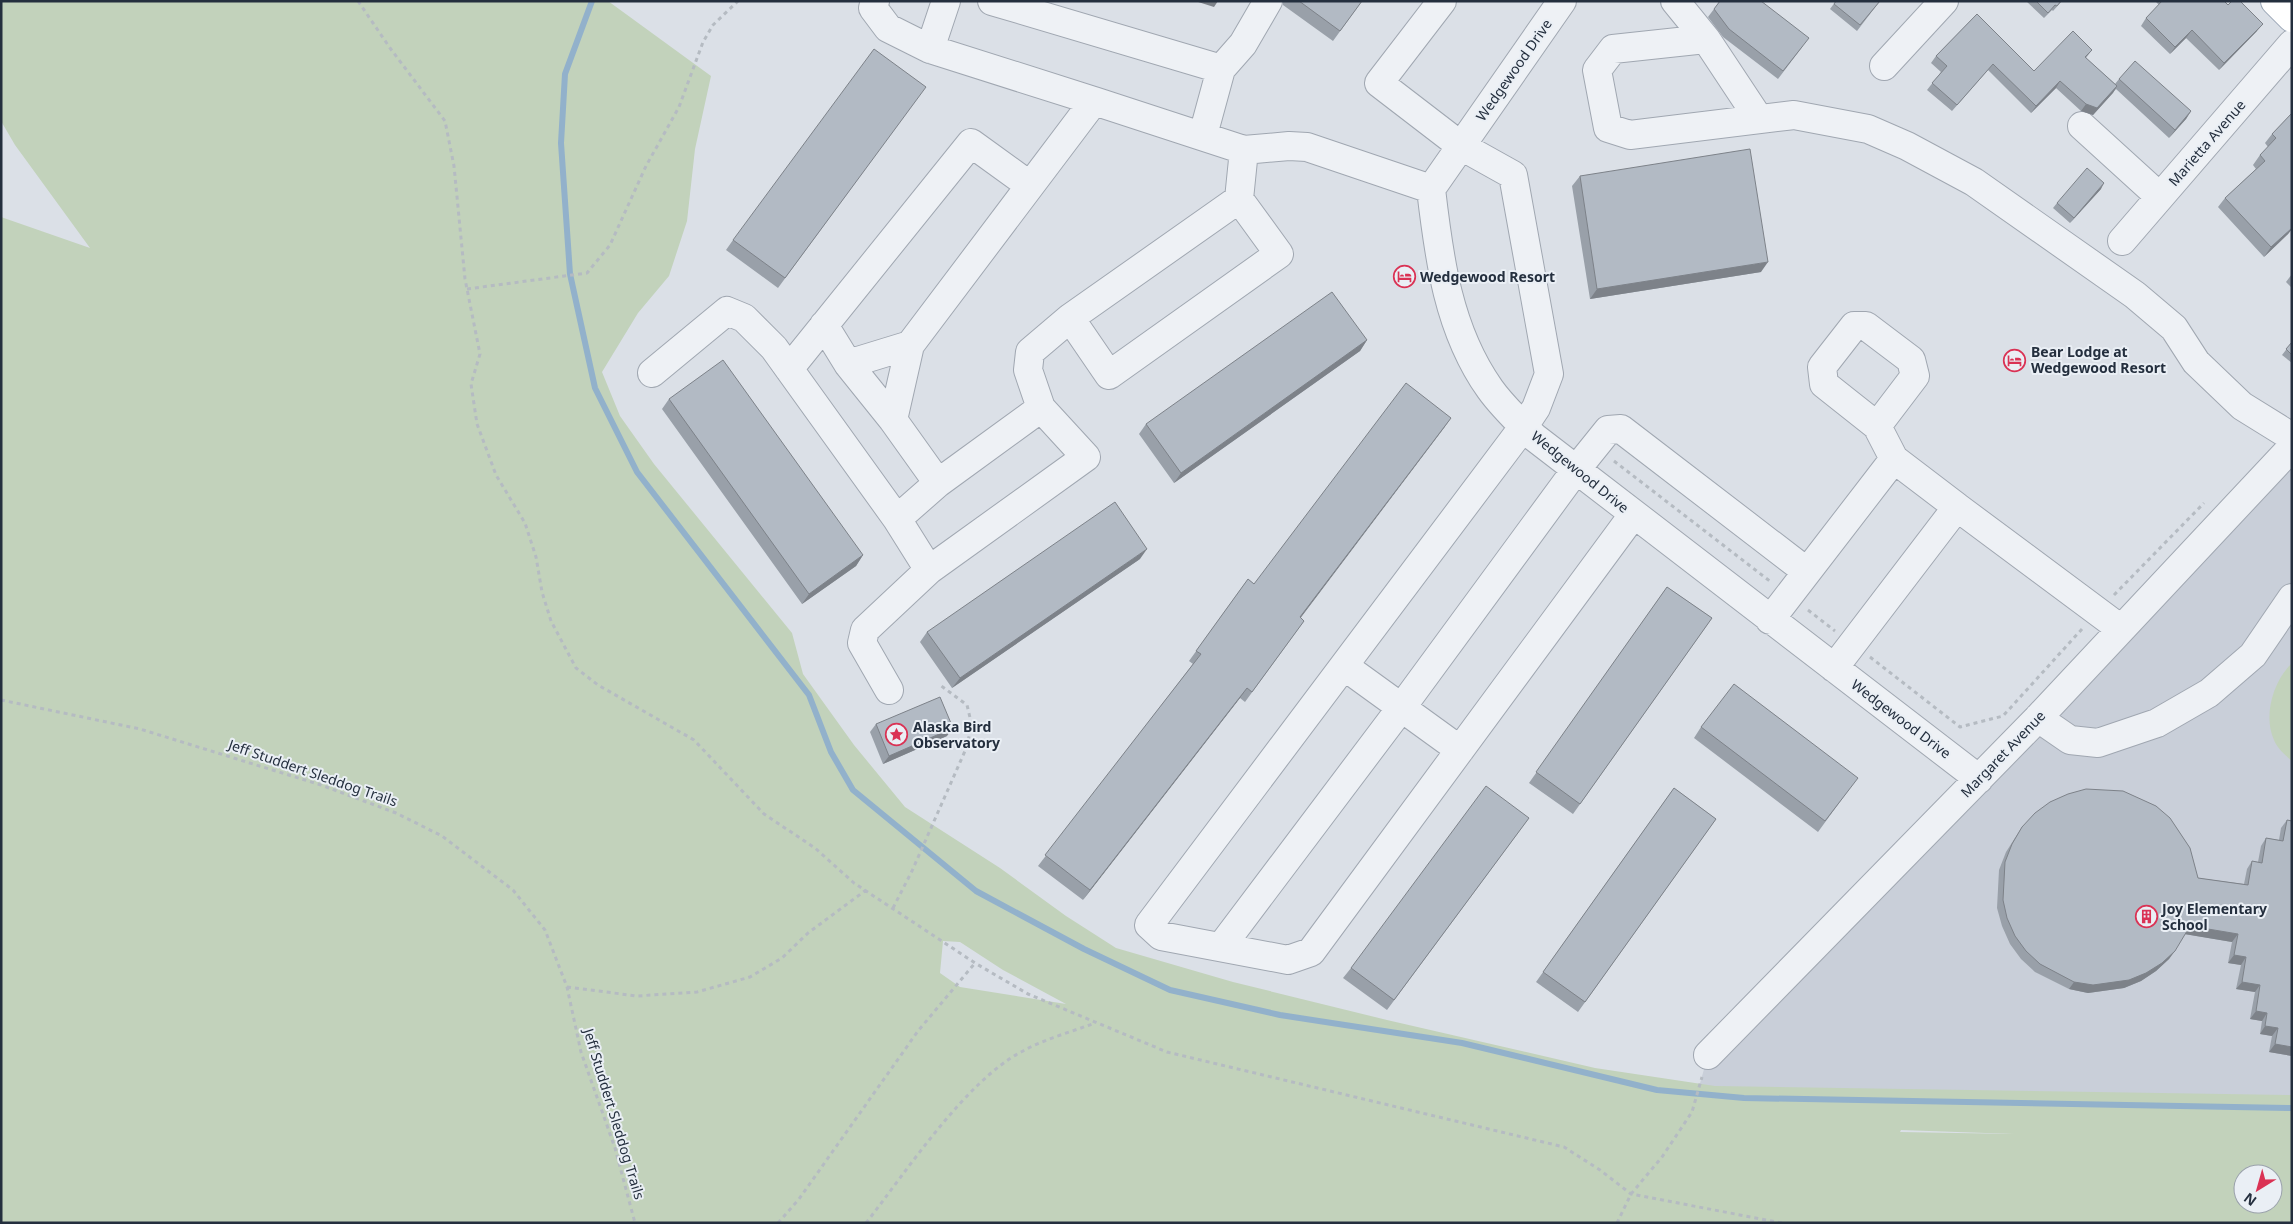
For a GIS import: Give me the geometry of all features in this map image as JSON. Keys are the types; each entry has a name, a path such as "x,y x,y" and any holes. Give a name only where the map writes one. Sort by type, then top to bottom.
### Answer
{"main road":[{"path":"2274,1 2292,18"}],"street":[{"path":"875,1 873,8 888,28 930,49 1203,135 1244,150 1289,146 1306,147 1431,189"},
{"path":"930,49 946,1"},
{"path":"992,1 1221,69"},
{"path":"1203,135 1221,69 1243,44 1268,1"},
{"path":"1442,1 1379,83 1461,146 1513,175 1549,374 1536,408 1524,426 1149,925 1161,936 1288,960 1311,952 1633,515"},
{"name":"Wedgewood Drive","path":"1562,1 1431,189 1445,286 1466,348 1490,389 1524,426 1575,471 1979,779"},
{"path":"1675,1 1706,39 1759,119"},
{"path":"1884,66 1944,1"},
{"path":"1706,39 1613,49 1596,70 1608,128 1630,135 1794,115 1868,128 1907,146 1974,182 2134,295 2174,328 2196,362 2242,406 2292,436"},
{"name":"Marietta Avenue","path":"2122,241 2292,44"},
{"path":"893,420 910,345 1094,101"},
{"path":"2082,126 2160,197"},
{"path":"789,369 971,143 1030,185"},
{"path":"1070,318 1109,375 1279,254 1239,199 1244,150"},
{"path":"889,690 862,643 866,630 929,570 1086,457 1041,408 1028,370 1030,352 1070,318 1239,199"},
{"path":"652,373 727,311 744,318 774,348 897,520 929,570"},
{"path":"824,326 848,364 893,420 938,483"},
{"path":"848,364 910,345"},
{"path":"897,520 938,483 1041,408"},
{"path":"1877,426 1894,459 2121,629"},
{"path":"1221,947 1402,707 1575,471 1608,430 1621,429 1806,571"},
{"name":"Margaret Avenue","path":"1706,1064 2038,718 2292,447"},
{"path":"1770,620 1894,459"},
{"path":"1834,668 1957,507"},
{"path":"2038,718 2070,740 2098,742 2157,723 2208,693 2252,655 2292,598"},
{"path":"1344,666 1460,750"}],"path":[{"path":"358,1 390,48 445,121 454,166 467,289 480,354 471,384 477,424 496,475 525,523 536,557 542,592 551,621 576,668 598,685 694,740 764,814 815,848 854,883 975,963 1028,994 1167,1052 1564,1147 1600,1170 1631,1194 1782,1223"},
{"path":"467,289 587,273 592,268 610,245 646,166 679,107 704,42 713,24 738,1"},
{"path":"1595,446 1960,727 2003,716 2098,612 2208,499"},
{"path":"893,908 912,872 966,751 972,726 967,706 940,685"},
{"name":"Jeff Studdert Sleddog Trails","path":"1,700 140,729 321,785 396,813 442,836 513,890 545,930 567,987 581,1052 615,1148 635,1223"},
{"path":"567,987 637,996 697,992 750,977 782,958 808,933 866,890"},
{"path":"778,1223 799,1199 918,1032 975,963"},
{"path":"866,1223 944,1123 992,1071 1021,1052 1096,1022"},
{"path":"1617,1223 1631,1194 1662,1158 1692,1112 1706,1064"}],"shaded area":[{"path":"2292,447 2292,1108 1697,1094 1708,1055"}],"green space":[{"path":"1,1 608,1 711,76 695,149 687,221 669,276 638,313 602,372 620,416 654,464 792,633 803,674 854,745 905,807 1000,868 1066,916 1116,948 1233,982 1595,1068 1715,1086 2292,1095 2292,1223 1,1223 1,217 90,248 15,145 1,121","holes":["943,941 960,942 1003,970 1066,1004 960,987 940,973","1901,1130 2014,1134 1900,1132"]},
{"path":"2292,663 2292,761 2275,743 2271,731 2270,710 2275,689 2285,670"}],"building":[{"path":"1299,1 1362,1 1340,31"},
{"path":"1720,1 1761,1 1809,38 1783,71 1729,29 1714,9"},
{"path":"1836,1 1880,1 1860,25 1834,4"},
{"path":"2036,1 2061,1 2048,13"},
{"path":"2162,1 2224,1 2228,5 2232,1 2240,1 2263,24 2224,63 2192,30 2175,47 2146,18"},
{"path":"1977,14 2034,71 2073,31 2092,50 2085,57 2117,86 2097,108 2086,104 2060,81 2036,106 1993,64 1957,105 1932,83 1947,66 1936,56"},
{"path":"874,49 926,87 785,278 733,240"},
{"path":"2135,61 2191,111 2175,130 2119,79"},
{"path":"2292,113 2292,228 2271,247 2225,198 2265,161 2260,155 2276,138 2272,134"},
{"path":"1750,149 1768,262 1597,289 1580,176"},
{"path":"2087,168 2104,183 2074,218 2057,203"},
{"path":"1332,292 1367,340 1181,473 1146,424"},
{"path":"2292,342 2292,355 2286,349"},
{"path":"723,360 863,555 809,594 669,399"},
{"path":"1406,383 1451,418 1300,617 1304,621 1252,692 1247,688 1090,890 1045,855 1201,654 1196,651 1248,579 1254,584"},
{"path":"1115,502 1147,549 960,678 927,632"},
{"path":"1667,587 1712,618 1580,804 1536,772"},
{"path":"1734,684 1858,778 1825,821 1701,727"},
{"path":"940,697 953,728 889,756 876,724"},
{"path":"1486,786 1529,818 1394,1000 1351,968"},
{"path":"1674,788 1716,819 1585,1002 1543,972"},
{"name":"Joy Elementary School","path":"2086,789 2123,791 2156,806 2170,818 2190,848 2198,878 2248,885 2252,861 2262,863 2266,838 2283,841 2287,820 2292,821 2292,1047 2275,1044 2278,1028 2265,1026 2267,1013 2256,1011 2260,985 2242,982 2246,957 2234,955 2238,934 2190,926 2175,951 2162,963 2146,973 2129,980 2093,985 2074,982 2040,964 2026,951 2015,936 2007,918 2003,900 2005,862 2012,844 2022,827 2035,813 2050,802"}],"waterway":[{"path":"592,1 565,74 561,143 570,274 595,388 637,472 809,695 831,752 853,790 976,891 1084,949 1170,990 1280,1015 1462,1043 1657,1090 1744,1098 2292,1108"}],"place":[{"name":"Wedgewood Resort","path":"1404,277"},
{"name":"Bear Lodge at Wedgewood Resort","path":"2015,360"},
{"name":"Alaska Bird Observatory","path":"897,735"},
{"name":"Joy Elementary School","path":"2146,917"}]}
